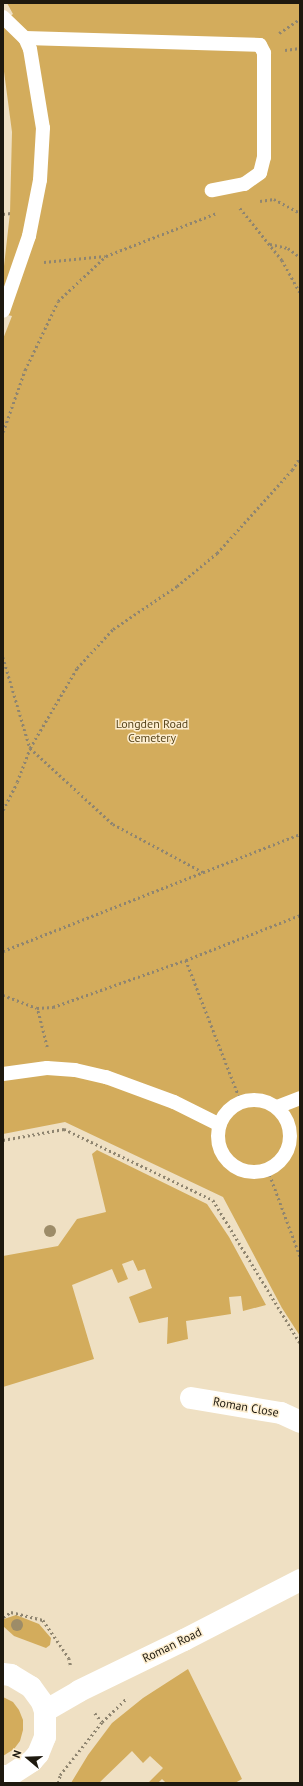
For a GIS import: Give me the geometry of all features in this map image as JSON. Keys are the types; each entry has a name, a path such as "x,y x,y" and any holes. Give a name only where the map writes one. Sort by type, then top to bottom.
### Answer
{"main road":[{"name":"Roman Close","path":"191,1398 281,1413 300,1422"},
{"name":"Roman Road","path":"45,1711 78,1691 184,1640 300,1580"},
{"path":"3,1674 11,1675 31,1687 42,1702 45,1711 45,1737 38,1754 32,1761 8,1778"}],"lane":[{"path":"3,17 25,38 30,49 43,128 40,180 29,236 3,311"},
{"path":"25,38 260,46 264,53 264,157 260,173 244,184 230,188 212,190"},
{"path":"3,1074 47,1068 75,1070 106,1077 174,1102 220,1125"},
{"path":"277,1107 300,1098"},
{"path":"254,1100 266,1101 277,1107 285,1117 295,1140 278,1164 268,1170 254,1173 241,1170 229,1163 221,1152 218,1138 220,1125 228,1111 241,1102 254,1100"}],"path":[{"path":"230,188 238,205 282,260 300,292"},
{"path":"252,203 274,199 300,213"},
{"path":"20,264 106,256 238,205 245,204"},
{"path":"269,244 288,248 300,257"},
{"path":"3,432 25,370 58,301 106,256"},
{"path":"3,810 17,782 30,748 77,668 113,629 177,586 217,553 292,470 300,457"},
{"path":"3,657 30,748 113,824 204,872"},
{"path":"3,951 300,834"},
{"path":"3,995 37,1008 53,1007 186,960 300,915"},
{"path":"186,960 241,1102"},
{"path":"37,1008 47,1044 47,1068"},
{"path":"3,1140 64,1129 213,1200 300,1343"},
{"path":"268,1170 300,1256"},
{"path":"3,1617 11,1612 43,1620 69,1658"},
{"path":"58,1783 60,1775 102,1722"}],"green space":[{"name":"Longden Road Cemetery","path":"7,3 300,3 300,1336 282,1308 223,1197 65,1122 3,1134 3,339 12,316 3,314 3,275 10,213 12,132 3,64 3,22 13,14"},
{"path":"97,1150 207,1204 229,1237 266,1305 243,1311 241,1296 229,1297 231,1314 186,1321 188,1339 167,1344 168,1317 139,1323 129,1297 152,1288 145,1269 138,1271 133,1260 122,1264 128,1279 118,1283 112,1269 72,1285 94,1359 3,1387 3,1256 58,1246 77,1219 106,1212 92,1154"},
{"path":"16,1615 39,1624 51,1638 50,1645 46,1648 14,1636 3,1626 4,1619"},
{"path":"188,1669 242,1779 235,1783 166,1783 162,1779 158,1783 148,1783 163,1768 150,1756 143,1763 132,1751 99,1783 71,1783 88,1755 112,1723 143,1698"},
{"path":"3,1697 13,1702 19,1710 23,1720 23,1730 20,1741 14,1749 3,1756"}]}
